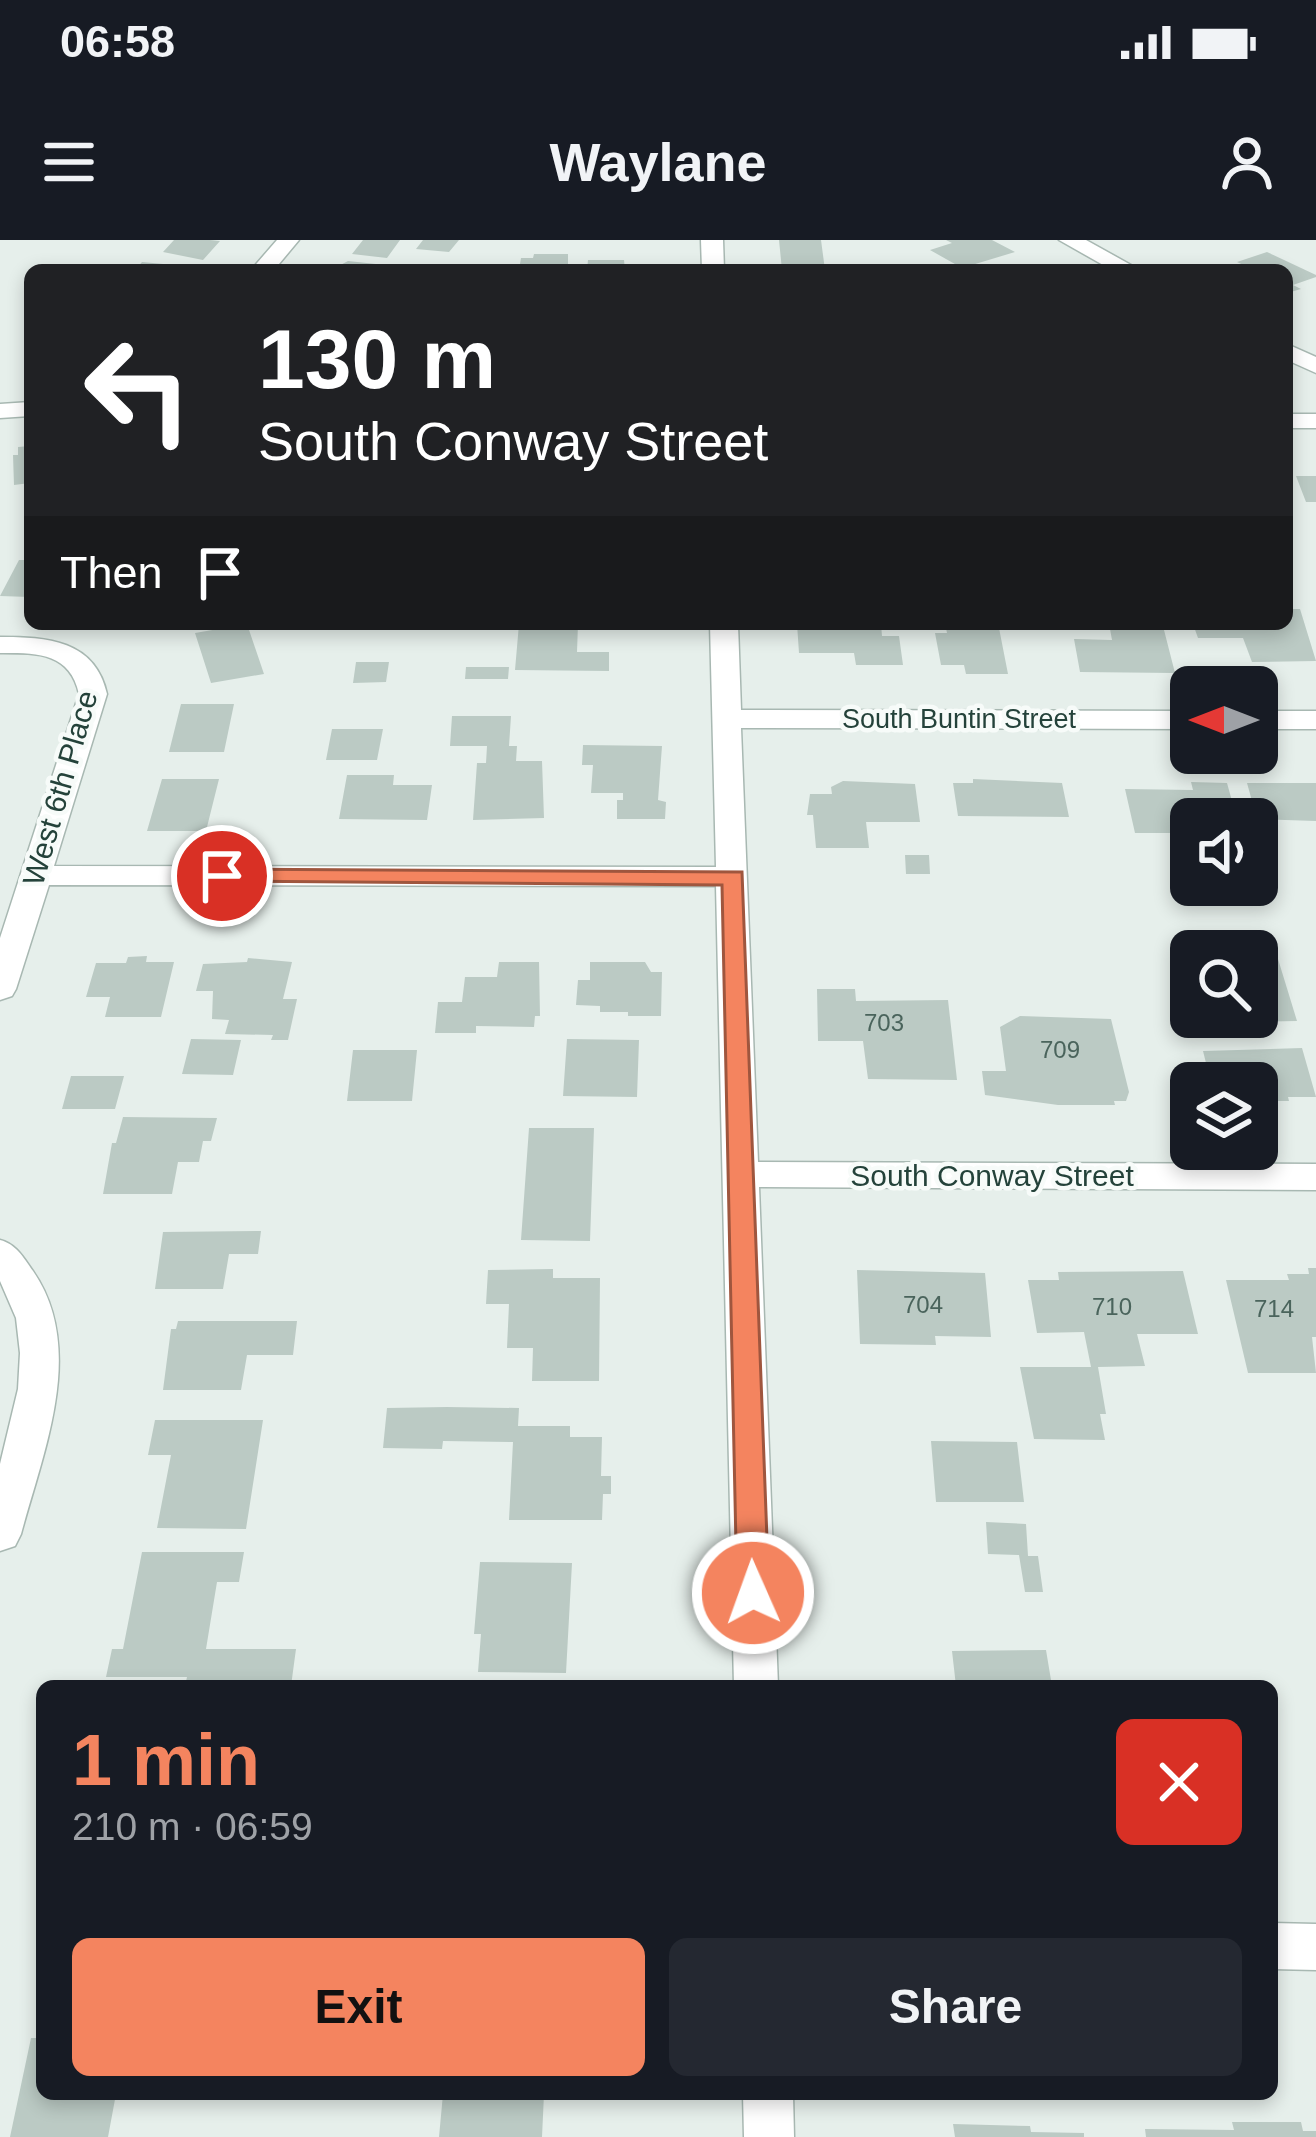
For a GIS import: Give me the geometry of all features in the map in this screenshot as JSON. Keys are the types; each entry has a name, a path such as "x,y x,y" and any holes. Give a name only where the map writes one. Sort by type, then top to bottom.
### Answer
{"street":[{"path":"267,264 288,240"},
{"path":"1070,240 1117,264"},
{"path":"724,630 756,1680"},
{"name":"West 6th Place","path":"0,645 60,650 80,658 91,675 93,694 0,989"},
{"name":"South Buntin Street","path":"728,719 1170,720"},
{"path":"1278,720 1316,720"},
{"path":"36,875 734,878"},
{"name":"South Conway Street","path":"740,1174 1316,1177"},
{"path":"0,1252 34,1301 42,1342 37,1390 0,1534"},
{"path":"1278,1946 1316,1947"},
{"path":"768,2100 770,2137"}],"building":[{"path":"174,240 220,241 203,260 163,252"},
{"path":"363,240 400,240 387,258 352,254"},
{"path":"423,240 459,240 449,252 416,249"},
{"path":"779,240 821,240 824,264 781,264"},
{"path":"946,240 992,240 1015,252 975,264 955,264 930,250 952,243"},
{"path":"1267,252 1293,264 1241,264 1237,262"},
{"path":"568,254 568,264 520,264 521,258"},
{"path":"588,260 624,260 624,264 588,264"},
{"path":"1293,264 1316,275 1293,285"},
{"path":"24,446 24,484 14,485 13,455 18,455 18,447"},
{"path":"1296,476 1316,476 1316,502 1306,502"},
{"path":"19,560 24,560 24,597 0,596"},
{"path":"1293,609 1300,609 1316,661 1252,662 1243,638 1198,638 1195,630 1293,630"},
{"path":"249,630 264,674 211,683 195,633"},
{"path":"518,630 578,630 577,652 609,652 609,671 515,670"},
{"path":"797,630 882,630 882,636 899,636 903,665 856,665 854,653 799,653"},
{"path":"999,630 1008,674 966,674 964,665 941,665 935,633"},
{"path":"1110,630 1164,630 1173,666 1170,673 1080,672 1074,639 1112,640"},
{"path":"356,662 389,662 386,682 353,683"},
{"path":"466,667 509,667 508,679 465,679"},
{"path":"181,704 234,704 224,752 169,752"},
{"path":"452,716 511,716 509,746 517,746 516,761 542,761 544,818 473,820 477,763 486,763 487,746 450,746"},
{"path":"332,729 383,729 377,760 326,760"},
{"path":"583,745 662,746 658,800 666,802 665,819 617,819 617,800 623,800 623,793 591,793 593,765 582,765"},
{"path":"347,775 394,775 393,785 432,785 427,820 339,819"},
{"path":"162,779 219,779 206,831 147,831"},
{"path":"973,779 1062,783 1069,817 958,816 953,783 973,783"},
{"path":"843,781 915,784 920,822 866,822 869,848 816,848 813,815 807,815 810,794 832,794 831,787"},
{"path":"1191,782 1227,783 1231,798 1170,798 1170,833 1135,833 1125,789 1193,790"},
{"path":"1247,783 1316,783 1316,821 1278,820 1278,798 1251,798"},
{"path":"905,855 929,855 930,874 906,874"},
{"path":"147,956 146,962 174,962 161,1017 105,1017 110,997 86,997 96,963 126,963 128,957"},
{"path":"248,958 292,962 283,999 297,999 288,1040 225,1034 229,1020 212,1019 213,991 196,991 203,964 247,962"},
{"path":"1278,959 1297,1021 1278,1021"},
{"path":"499,962 539,962 540,1016 535,1016 534,1027 476,1026 476,1033 435,1033 438,1002 462,1002 465,977 497,977"},
{"path":"590,962 645,962 651,972 662,972 661,1016 628,1016 628,1012 600,1012 600,1006 576,1005 578,980 590,980"},
{"path":"817,989 855,989 856,1001 948,1000 957,1080 868,1079 863,1041 818,1041"},
{"path":"1020,1016 1111,1019 1129,1092 1126,1101 1058,1105 985,1095 982,1071 1006,1071 1000,1027"},
{"path":"191,1039 241,1040 233,1075 182,1074"},
{"path":"567,1039 639,1040 637,1097 563,1096"},
{"path":"1302,1048 1316,1097 1278,1101 1278,1062 1206,1062 1203,1051"},
{"path":"353,1050 417,1050 412,1101 347,1101"},
{"path":"71,1076 124,1076 115,1109 62,1109"},
{"path":"123,1117 217,1118 211,1141 203,1141 199,1162 178,1162 172,1194 103,1194 112,1143 116,1143"},
{"path":"529,1128 594,1128 590,1241 521,1240"},
{"path":"261,1231 258,1254 229,1254 223,1289 155,1289 163,1232"},
{"path":"1308,1268 1316,1268 1316,1337 1312,1337 1316,1373 1248,1373 1226,1280 1289,1280 1287,1274 1309,1274"},
{"path":"553,1269 553,1278 600,1278 599,1381 532,1381 533,1348 507,1348 509,1304 486,1304 488,1270"},
{"path":"857,1270 985,1273 991,1337 935,1336 936,1345 860,1344"},
{"path":"1183,1271 1198,1334 1137,1334 1145,1366 1098,1367 1105,1440 1034,1439 1020,1367 1091,1367 1084,1332 1037,1333 1028,1280 1059,1280 1058,1272"},
{"path":"178,1321 297,1321 293,1355 247,1355 241,1390 163,1390 171,1329 176,1329"},
{"path":"387,1408 519,1408 518,1426 570,1426 570,1437 602,1437 601,1476 611,1476 611,1494 603,1494 602,1520 509,1520 513,1442 443,1441 442,1449 383,1448"},
{"path":"155,1420 263,1420 246,1529 157,1528 171,1455 148,1455"},
{"path":"931,1441 1017,1442 1024,1502 936,1502"},
{"path":"986,1522 1026,1524 1028,1556 1038,1556 1043,1592 1025,1592 1019,1555 988,1554"},
{"path":"142,1552 244,1552 239,1582 217,1582 206,1649 296,1649 292,1680 106,1677 112,1649 123,1649"},
{"path":"480,1562 572,1563 566,1673 478,1672 481,1634 474,1634"},
{"path":"1046,1650 1051,1680 955,1680 952,1651"},
{"path":"31,2038 36,2038 36,2100 115,2100 108,2137 10,2137"},
{"path":"442,2100 544,2100 542,2137 439,2137"},
{"path":"1232,2122 1301,2122 1303,2131 1316,2131 1316,2137 1146,2137 1145,2129 1234,2130"},
{"path":"953,2124 1030,2126 1031,2132 1084,2133 1084,2137 955,2137"}],"route":[{"path":"222,876 734,878 753,1593"}]}
